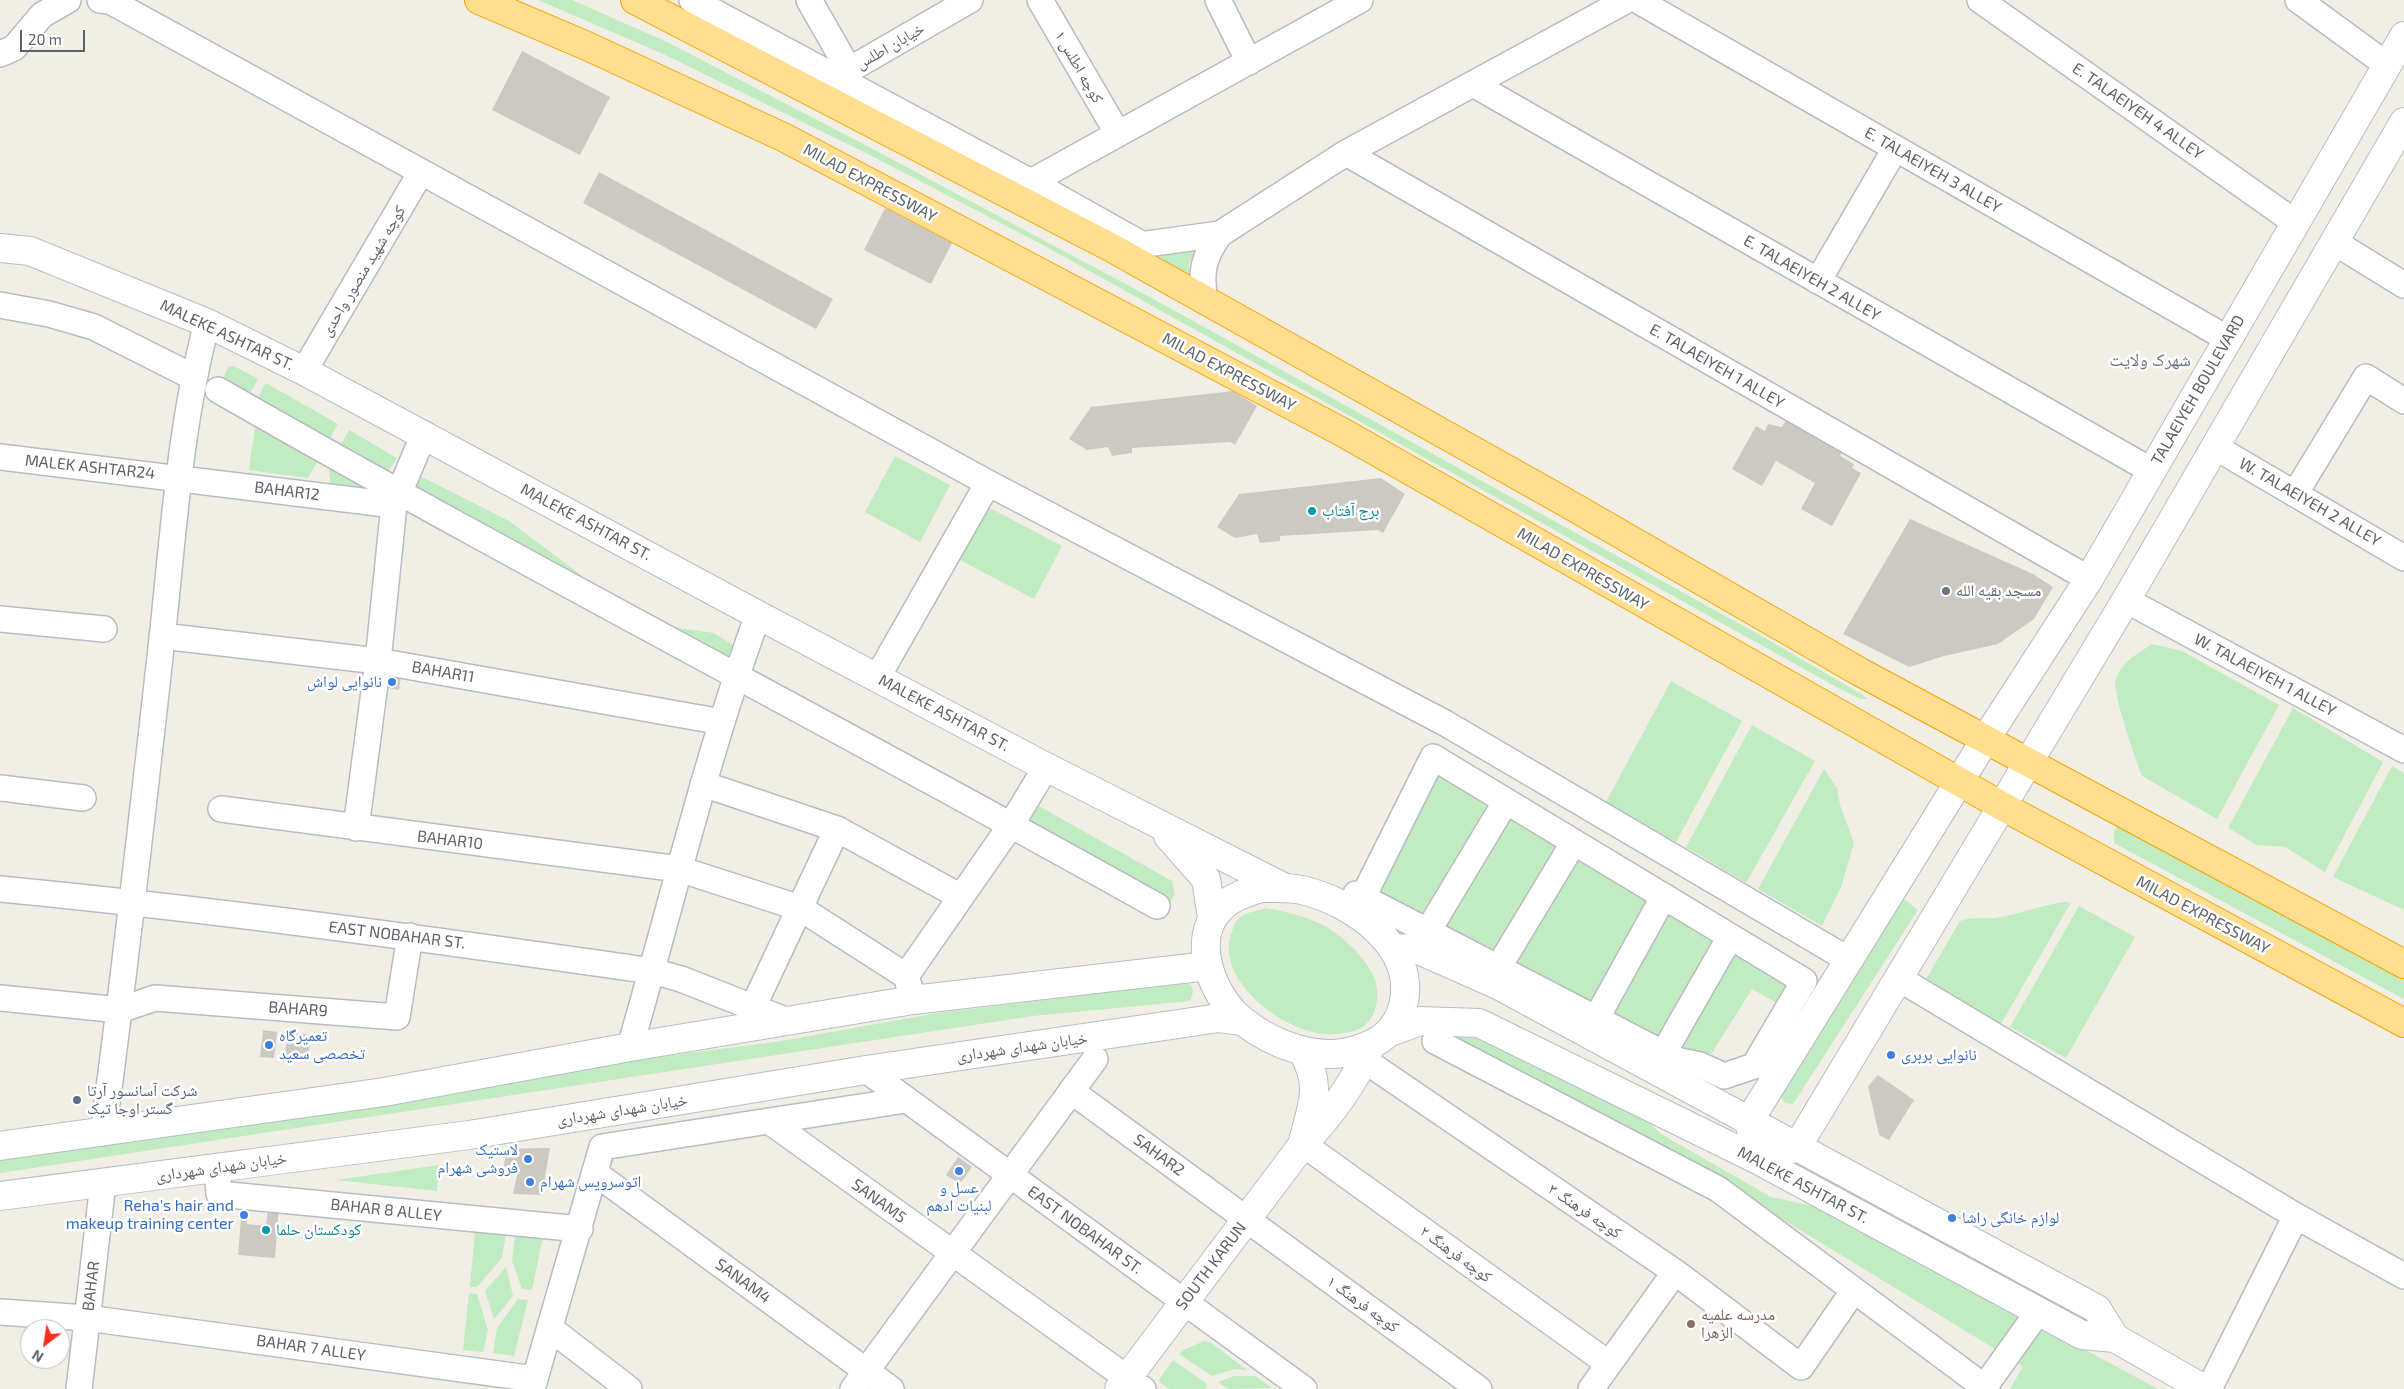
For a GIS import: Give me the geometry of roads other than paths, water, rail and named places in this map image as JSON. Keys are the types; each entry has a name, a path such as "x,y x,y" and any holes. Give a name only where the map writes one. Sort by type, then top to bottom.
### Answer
{"highway":[{"name":"MILAD EXPRESSWAY","path":"479,0 587,46 785,138 1333,427 2002,806 2404,1023"},
{"path":"635,0 1112,248 1558,498 1860,672 2404,964"}],"main road":[{"name":"TALAEIYEH BOULEVARD","path":"1749,1121 1985,740 2089,580 2404,36"},
{"path":"1749,1121 1758,1160 1797,1147 2126,600 2404,122"},
{"name":"MALEKE ASHTAR ST.","path":"0,248 30,251 207,323 304,371 877,678 1160,827 1285,888"},
{"name":"MALEKE ASHTAR ST.","path":"1160,827 1206,879 1212,918"},
{"path":"1242,1021 1220,994 1208,966 1205,943 1212,918 1221,908 1244,893 1261,888 1285,888 1356,900 1366,920 1394,949 1414,948 1498,986 1749,1121 2097,1309 2115,1338"},
{"name":"SOUTH KARUN","path":"1133,1386 1184,1302 1303,1144 1324,1122 1375,1046 1400,1018 1405,996 1402,970 1394,949"},
{"path":"0,1146 103,1134 384,1092 785,1020 910,988 1208,966"},
{"name":"خیابان شهدای شهرداری","path":"0,1196 469,1134 866,1070 1219,1018 1242,1021"},
{"name":"MALEKE ASHTAR ST.","path":"1242,1021 1268,1036 1302,1050 1335,1054 1375,1046 1420,1021 1479,1023 1758,1160 2082,1336 2115,1338 2204,1389"},
{"path":"1302,1050 1311,1067 1315,1081 1303,1144"}],"street":[{"path":"0,54 14,48 42,15 68,0"},
{"path":"100,0 110,1 988,483 1445,723 1848,960"},
{"path":"692,0 842,74 1141,244"},
{"path":"809,0 842,74"},
{"name":"خیابان اطلس","path":"811,92 970,0"},
{"name":"کوچه اطلس ۱","path":"1040,0 1118,134"},
{"path":"1218,0 1249,62"},
{"path":"1031,182 1360,0"},
{"path":"1205,301 1202,285 1204,265 1208,251 1220,234 1346,153 1627,0"},
{"name":"E. TALAEIYEH 3 ALLEY","path":"1637,0 2228,338"},
{"name":"E. TALAEIYEH 4 ALLEY","path":"1980,0 2296,223"},
{"path":"2298,0 2387,65"},
{"name":"E. TALAEIYEH 2 ALLEY","path":"1473,84 2152,471"},
{"path":"1818,281 1895,149"},
{"name":"E. TALAEIYEH 1 ALLEY","path":"1346,153 2089,580"},
{"name":"کوچه شهید منصور واحدی","path":"304,371 422,172"},
{"path":"1112,248 1220,234"},
{"path":"2334,242 2404,285"},
{"path":"0,305 49,314 94,327 193,377"},
{"path":"103,1134 133,902 179,478 193,377 207,323"},
{"path":"2295,494 2366,377 2404,401"},
{"path":"218,390 396,499 736,675 1157,906"},
{"path":"356,828 378,661 396,499 424,434"},
{"name":"W. TALAEIYEH 2 ALLEY","path":"2215,447 2404,558"},
{"name":"MALEK ASHTAR24","path":"0,457 179,478"},
{"name":"BAHAR12","path":"179,478 396,499"},
{"path":"877,678 988,483"},
{"name":"W. TALAEIYEH 1 ALLEY","path":"2126,600 2404,750"},
{"path":"630,1047 703,784 736,675 758,615"},
{"path":"0,619 104,629"},
{"name":"BAHAR11","path":"162,636 378,661 722,722"},
{"path":"1356,900 1445,723"},
{"path":"1433,757 1804,981 1754,1066 1724,1076 1700,1065 1676,1060 1663,1054 1428,931 1356,900 1433,757"},
{"path":"910,988 961,897 1012,825 1046,767"},
{"path":"703,784 837,830 961,897"},
{"path":"0,788 83,798"},
{"path":"1428,931 1506,801"},
{"name":"BAHAR10","path":"221,809 679,869 800,908 910,988"},
{"path":"753,1007 837,830"},
{"path":"1498,968 1574,842"},
{"name":"EAST NOBAHAR ST.","path":"0,889 133,902 410,936 652,971 682,978 785,1020"},
{"path":"1596,1019 1664,896"},
{"name":"BAHAR9","path":"120,1010 155,998 397,1017 410,936"},
{"path":"1663,1054 1730,937"},
{"path":"1898,978 2296,1216 2404,1276"},
{"path":"0,998 120,1010"},
{"path":"1434,1041 1718,1189 1985,1388 2038,1312"},
{"name":"کوچه فرهنگ ۳","path":"1375,1046 1801,1367 1854,1290"},
{"path":"859,1380 1095,1058"},
{"name":"EAST NOBAHAR ST.","path":"866,1070 1304,1389"},
{"name":"SAHAR2","path":"1071,1092 1247,1219"},
{"path":"534,1384 602,1147 906,1100"},
{"name":"SANAM5","path":"768,1121 1133,1386"},
{"name":"کوچه فرهنگ ۲","path":"1303,1144 1609,1364"},
{"name":"BAHAR 8 ALLEY","path":"217,1168 219,1194 580,1229"},
{"name":"SANAM4","path":"595,1173 859,1380 891,1389"},
{"name":"BAHAR","path":"79,1389 103,1183"},
{"path":"2209,1389 2296,1216"},
{"name":"کوچه فرهنگ ۱","path":"1247,1219 1479,1389"},
{"path":"1591,1389 1675,1272"},
{"name":"BAHAR 7 ALLEY","path":"0,1312 87,1318 534,1384"},
{"path":"551,1329 629,1389"}],"place":[{"name":"برج آفتاب","path":"1312,511"},
{"name":"مسجد بقیه الله","path":"1946,591"},
{"name":"نانوایی لواش","path":"392,682"},
{"name":"تعمیرگاه تخصصی سعید","path":"269,1045"},
{"name":"نانوایی بربری","path":"1891,1055"},
{"name":"شرکت آسانسور آرتا گستر اوجا تیک","path":"77,1100"},
{"name":"لاستیک فروشی شهرام","path":"528,1159"},
{"name":"عسل و لبنیات ادهم","path":"959,1171"},
{"name":"اتوسرویس شهرام","path":"530,1182"},
{"name":"Reha's hair and makeup training center","path":"244,1215"},
{"name":"لوازم خانگی راشا","path":"1952,1218"},
{"name":"کودکستان حلما","path":"266,1230"},
{"name":"مدرسه علمیه الزهرا","path":"1691,1324"}],"district":[{"name":"شهرک ولایت","path":"2150,360"}]}
